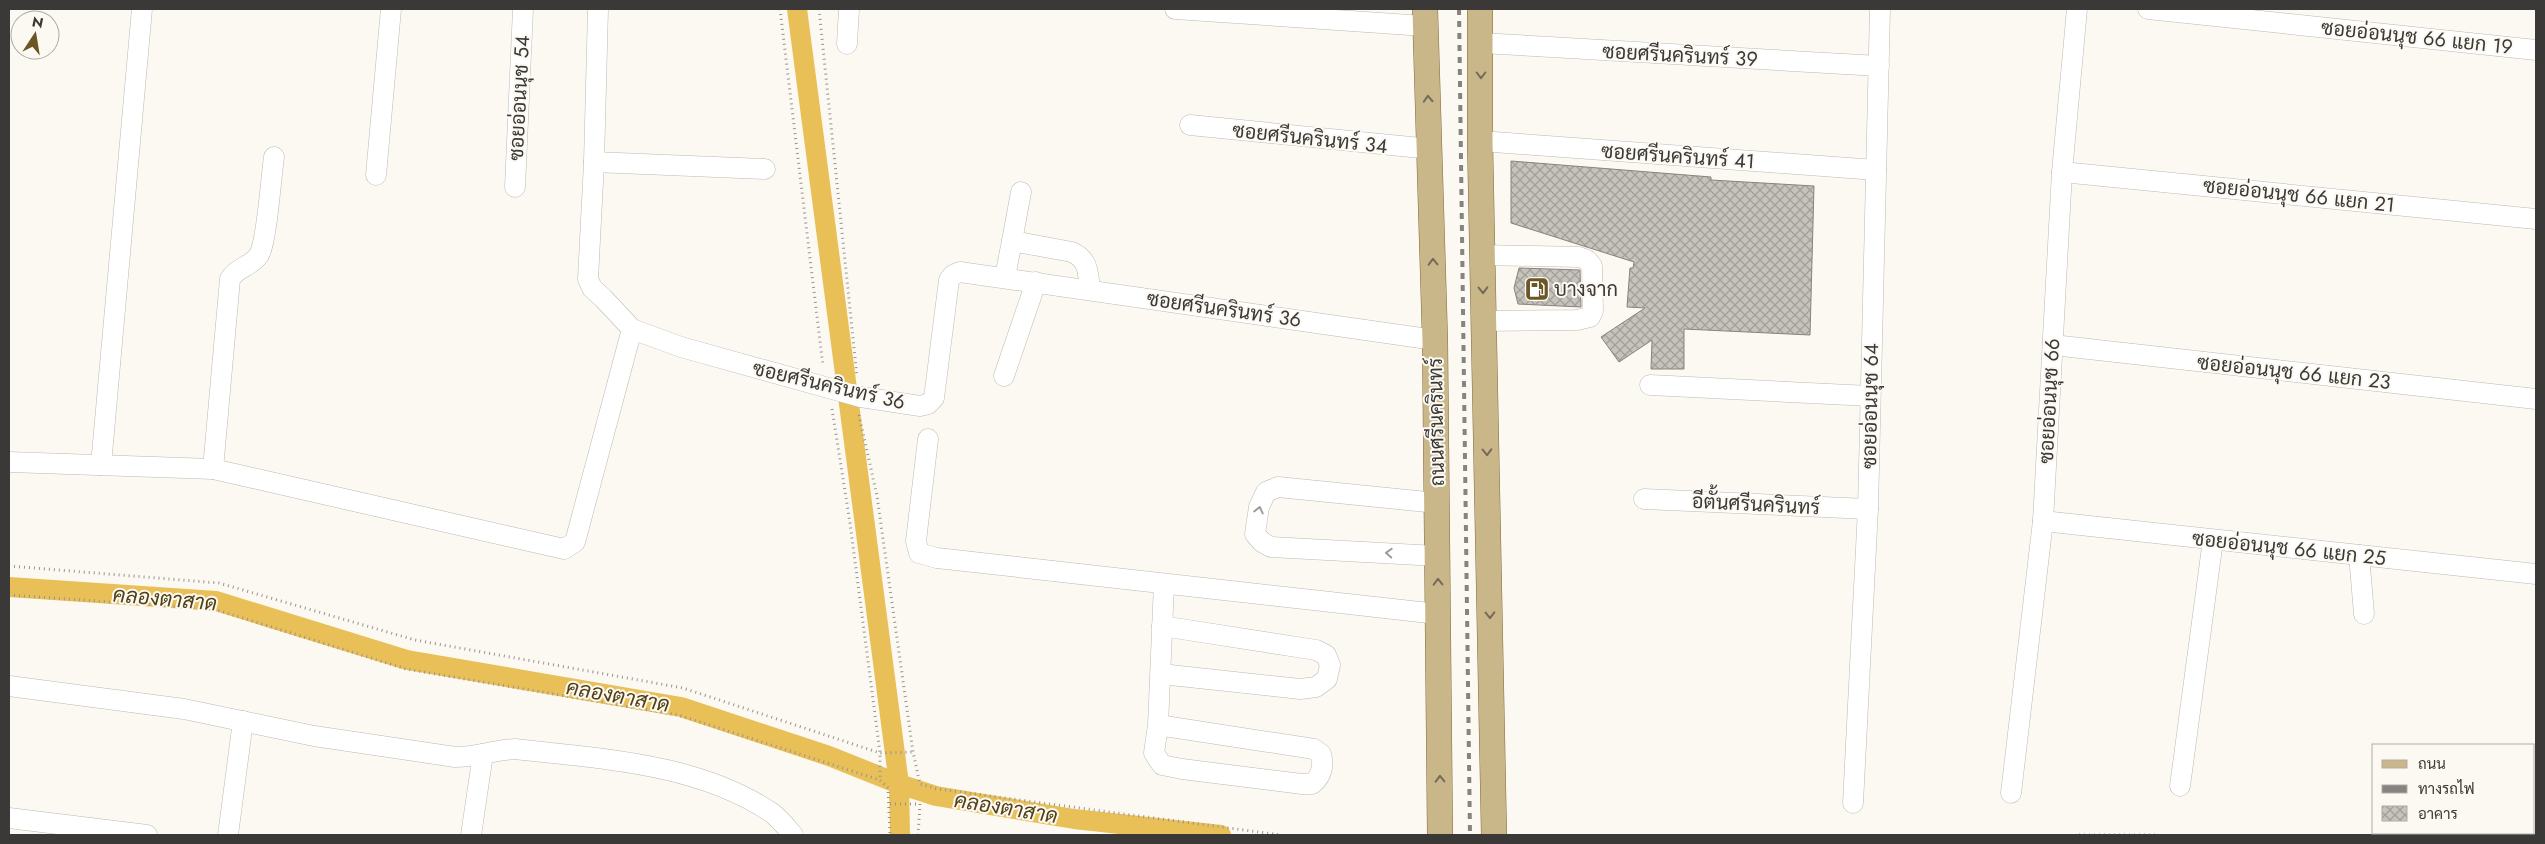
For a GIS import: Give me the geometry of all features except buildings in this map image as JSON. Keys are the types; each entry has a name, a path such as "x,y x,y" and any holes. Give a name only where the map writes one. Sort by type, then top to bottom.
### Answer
{"main road":[{"path":"1480,9 1480,141 1494,834"},
{"name":"ถนนศรีนครินทร์","path":"1425,18 1435,340 1440,832"}],"street":[{"path":"101,465 142,9"},
{"path":"376,175 391,9"},
{"name":"ซอยอ่อนนุช 54","path":"515,187 523,9"},
{"name":"ซอยศรีนครินทร์ 36","path":"598,9 594,162 588,279 592,288 632,329 681,347 826,387 861,396 920,406 928,404 934,398 949,280 953,275 960,272 1435,340"},
{"path":"847,44 849,9"},
{"path":"1175,9 1425,18"},
{"name":"ซอยอ่อนนุช 64","path":"1853,803 1868,509 1880,9"},
{"name":"ซอยอ่อนนุช 66","path":"2011,793 2043,521 2062,172 2077,9"},
{"name":"ซอยอ่อนนุช 66 แยก 19","path":"2148,9 2536,50"},
{"name":"ซอยศรีนครินทร์ 39","path":"1481,43 1879,66"},
{"name":"ซอยศรีนครินทร์ 34","path":"1190,125 1430,150"},
{"name":"ซอยศรีนครินทร์ 41","path":"1480,141 1876,170"},
{"path":"213,469 230,279 234,271 251,264 262,247 274,157"},
{"path":"594,162 765,169"},
{"name":"ซอยอ่อนนุช 66 แยก 21","path":"2062,172 2536,219"},
{"path":"1005,278 1021,192"},
{"path":"1012,241 1072,252 1080,256 1087,264 1090,290"},
{"path":"1482,255 1579,258 1587,260 1592,266 1593,311 1590,316 1577,320 1484,321"},
{"path":"1004,376 1036,282"},
{"path":"9,462 213,469 564,549 575,542 632,329"},
{"name":"ซอยอ่อนนุช 66 แยก 23","path":"2053,345 2536,398"},
{"path":"1650,385 1870,396"},
{"path":"928,439 916,540 919,553 937,558 1438,614"},
{"path":"1437,503 1278,487 1266,492 1259,507 1255,534 1262,542 1271,547 1437,556"},
{"name":"อีตั้นศรีนครินทร์","path":"1644,499 1868,509"},
{"name":"ซอยอ่อนนุช 66 แยก 25","path":"2043,521 2536,574"},
{"path":"2180,786 2213,540"},
{"path":"2360,555 2364,614"},
{"path":"1158,725 1314,749 1321,754 1323,763 1320,778 1312,784 1302,784 1182,770 1162,765 1154,753 1158,725 1164,584"},
{"path":"1160,674 1300,689 1316,687 1327,679 1330,664 1326,655 1316,650 1162,626"},
{"path":"9,686 184,709 314,736 455,757 470,757 494,750 515,749 654,766 695,778 748,800 774,814 793,835"},
{"path":"228,835 243,721"},
{"path":"471,835 483,754"},
{"path":"9,818 147,835"}],"path":[{"path":"780,9 826,387 833,414 850,523 880,753 880,780"},
{"path":"819,9 861,396 859,415 877,496 913,752 920,784 938,789 1281,835"},
{"path":"9,566 219,583 415,640 683,688 880,753 913,752"},
{"path":"9,595 214,609 406,669 678,715 880,780 888,788 890,835"},
{"path":"890,804 920,804 918,835"},
{"path":"2079,835 2157,835"}],"waterway":[{"path":"797,9 899,784 900,835"},
{"name":"คลองตาสาด","path":"9,587 216,601 407,660 681,707 829,756 899,784 936,796 1074,819 1221,835"}],"railway":[{"path":"1459,9 1470,835"}],"place":[{"name":"บางจาก","path":"1537,289"}]}
